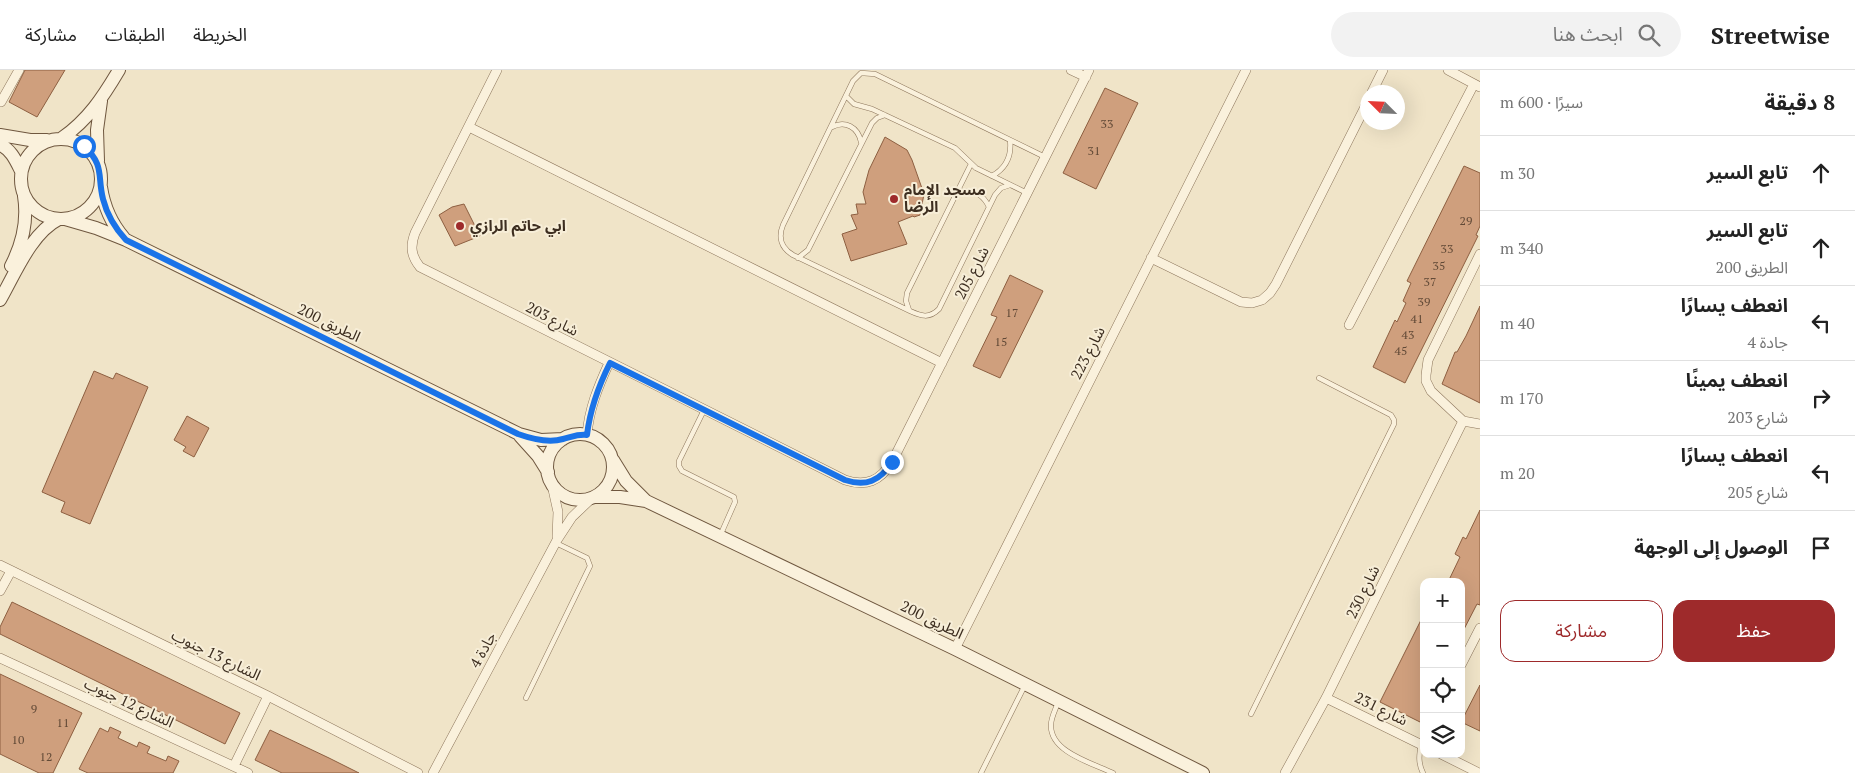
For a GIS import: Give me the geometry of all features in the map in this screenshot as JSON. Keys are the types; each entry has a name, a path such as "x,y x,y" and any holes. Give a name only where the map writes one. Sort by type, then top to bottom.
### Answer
{"main road":[{"path":"0,284 15,259 23,238 26,216 21,171 25,161 40,144 56,139 78,127 91,114 119,70"},
{"path":"0,300 36,238 46,227 85,211 98,195 101,174 98,163 97,130 102,98"},
{"path":"0,136 30,140 74,140 92,153 98,163"},
{"path":"0,144 14,157 21,171"},
{"name":"الطريق 200","path":"101,184 106,209 111,220 126,240"},
{"path":"24,194 32,206 44,215 62,219"},
{"name":"الطريق 200","path":"62,219 96,228 126,240 518,434 541,440 563,439"},
{"name":"الطريق 200","path":"518,434 532,448 548,472"},
{"path":"575,435 587,435 602,442 611,456 612,473 610,482 605,489 593,498 584,500 569,498 552,485 548,464 553,450 563,439 575,435"},
{"name":"الطريق 200","path":"611,456 626,480 646,501"},
{"name":"الطريق 200","path":"593,498 620,497 646,501 955,649 1203,773"}],"street":[{"path":"1,102 19,70"},
{"name":"شارع 203","path":"497,70 415,233 412,251 420,267 845,480 854,483 872,482"},
{"path":"1071,70 1088,74"},
{"name":"شارع 223","path":"955,649 1246,70"},
{"path":"1376,85 1383,70"},
{"path":"1350,325 1477,85 1448,70"},
{"name":"شارع 205","path":"872,482 886,471 892,462 1088,74"},
{"path":"1151,258 1237,301 1252,303 1265,298 1276,284 1360,116"},
{"path":"469,127 942,363"},
{"path":"1480,254 1428,360 1426,370 1426,381 1431,391 1463,421 1480,424"},
{"path":"587,435 589,416 595,395 610,363"},
{"name":"شارع 230","path":"1285,773 1326,698 1463,421"},
{"name":"جادة 4","path":"552,485 558,512 556,541"},
{"name":"جادة 4","path":"433,773 556,541 572,517 593,498"},
{"name":"الشارع 13 جنوب","path":"0,566 268,696 418,773"},
{"path":"0,591 11,571"},
{"path":"1465,657 1480,628"},
{"name":"الشارع 12 جنوب","path":"0,658 248,773"},
{"path":"234,766 268,696"},
{"name":"شارع 231","path":"1326,698 1420,742"},
{"path":"1449,758 1479,773"}],"lane":[{"path":"1010,185 998,191 938,309 933,314 926,316 910,311 798,258 781,244 780,231 830,128 857,76 865,72 875,74 1045,157"},
{"path":"846,96 854,104 886,115 955,148 972,164 1027,193"},
{"path":"798,258 808,250 872,123 877,118 886,115"},
{"path":"830,128 840,124 850,126 858,133 861,143"},
{"path":"992,176 1004,168 1008,162 1011,147 1010,140"},
{"path":"910,311 906,301 907,294 972,164"},
{"path":"958,192 970,191 976,193 986,201 989,207"},
{"path":"1251,714 1394,424 1391,415 1319,378"},
{"path":"704,410 679,461 679,466 682,471 734,497 735,502 719,536"},
{"path":"526,698 590,566 587,558 556,541"},
{"path":"981,773 1025,684"},
{"path":"1059,701 1050,723 1055,741 1066,751 1113,773"},
{"path":"1420,751 1418,756 1423,773"}],"building":[{"path":"25,70 65,70 37,117 9,102"},
{"path":"1105,88 1138,103 1096,189 1063,173"},
{"name":"مسجد الإمام الرضا","path":"885,137 907,150 912,160 924,194 920,215 898,222 907,244 851,261 842,234 857,229 851,215 858,214 856,204 866,204 863,192 869,170"},
{"path":"1464,166 1480,173 1480,226 1476,235 1478,236 1405,383 1373,367 1395,320 1397,322 1406,303 1403,301 1411,283 1407,281"},
{"name":"ابي حاتم الرازي","path":"464,204 480,236 455,246 439,215 452,207"},
{"path":"1010,275 1043,291 1000,378 973,366 997,317 991,315"},
{"path":"1480,306 1480,403 1442,384 1455,352 1457,352 1466,336"},
{"path":"94,371 113,379 116,373 148,387 90,524 61,512 65,502 42,492"},
{"path":"187,416 209,428 194,457 183,451 186,447 174,440"},
{"path":"1480,510 1480,605 1477,604 1465,627 1465,578 1450,578 1460,557 1455,554 1463,537 1466,539"},
{"path":"12,602 240,713 225,744 0,634 0,627"},
{"path":"1420,622 1420,722 1380,702"},
{"path":"0,674 82,713 53,773 39,773 0,754"},
{"path":"1480,685 1480,731 1465,724 1465,714"},
{"path":"110,727 121,732 118,738 137,747 139,742 150,747 147,753 166,761 168,756 179,761 173,773 88,773 79,769 100,728 108,732"},
{"path":"270,730 359,773 282,773 255,760"}],"place":[{"name":"مسجد الإمام الرضا","path":"894,199"},
{"name":"ابي حاتم الرازي","path":"460,226"}],"route":[{"path":"84,146 92,153 98,163 101,174 102,197 106,209 118,231 126,240 518,434 541,440 556,440 575,435 587,435 595,395 610,363 845,480 863,484 872,482 879,478 892,462"}]}
